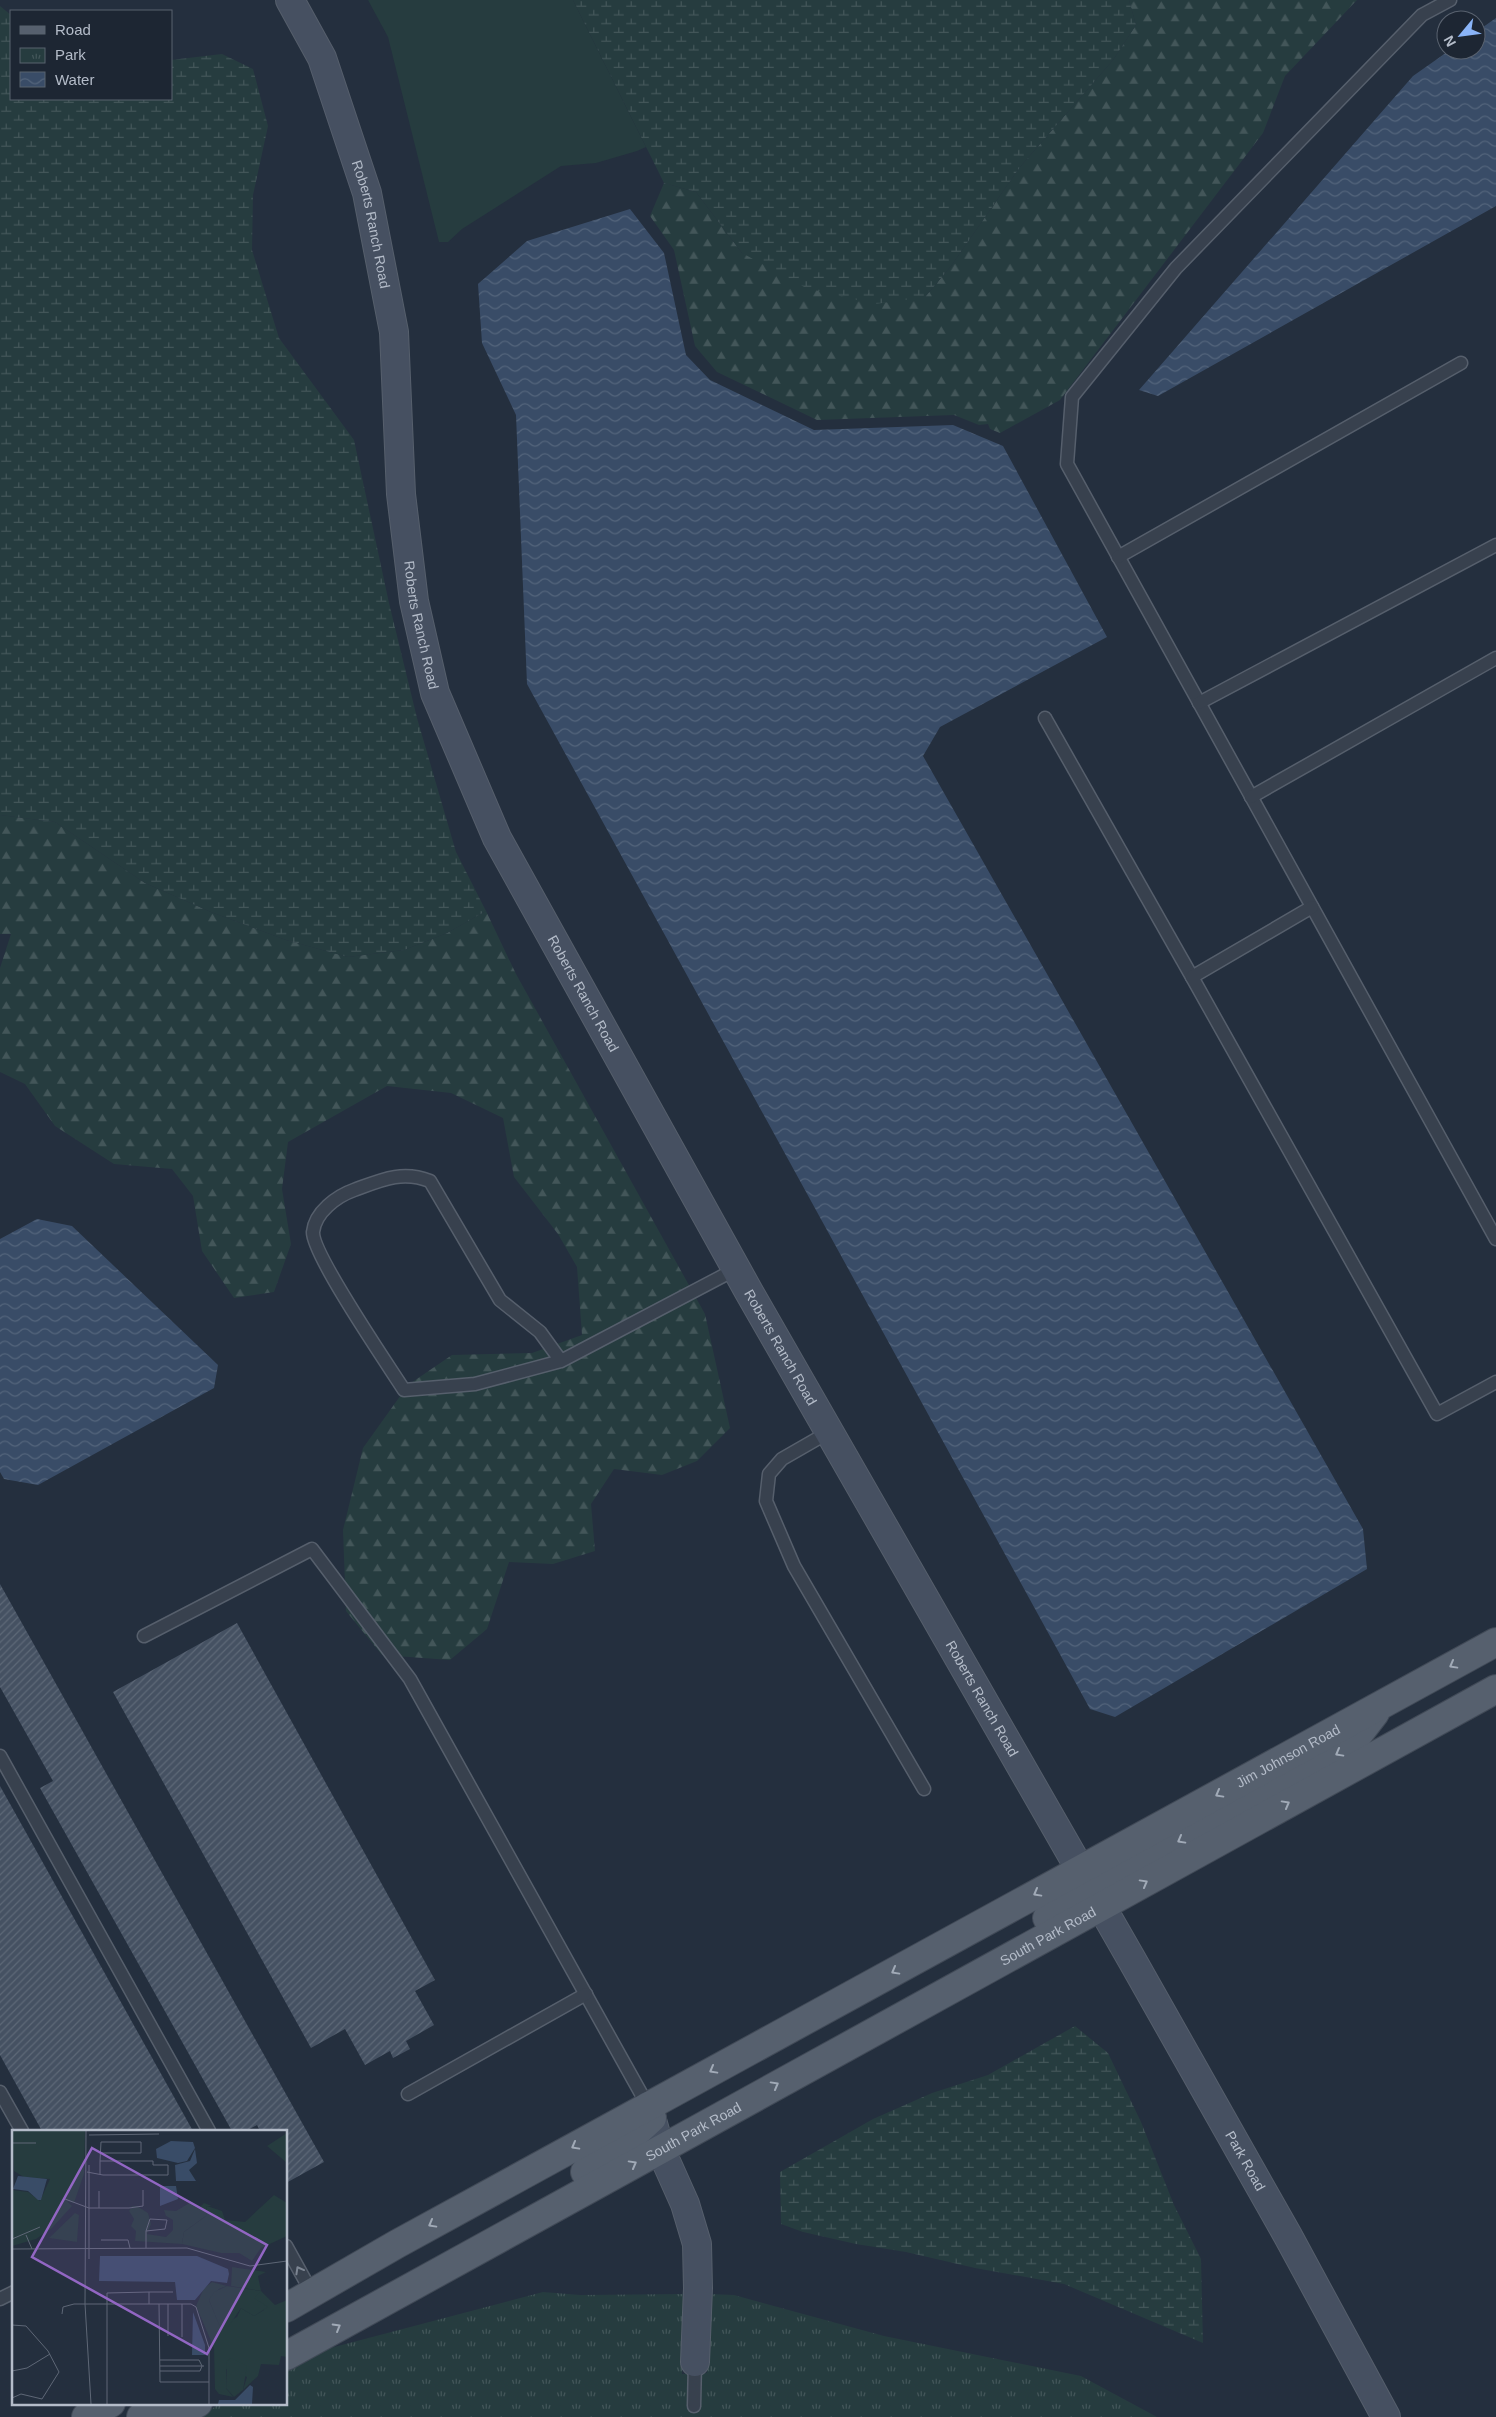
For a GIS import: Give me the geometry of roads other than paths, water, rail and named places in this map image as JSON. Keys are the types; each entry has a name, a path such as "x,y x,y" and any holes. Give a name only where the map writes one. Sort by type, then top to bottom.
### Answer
{"main road":[{"name":"Jim Johnson Road","path":"1091,1888 1382,1704 1496,1642"},
{"path":"1388,1748 1414,1714 1496,1669"},
{"path":"288,2307 397,2244 650,2112 1091,1888 1388,1748 1496,1689"},
{"name":"South Park Road","path":"288,2343 368,2310 828,2056 1091,1888"},
{"path":"368,2310 408,2270 604,2161 650,2112"},
{"path":"288,2343 312,2293"},
{"path":"86,2417 109,2404"},
{"path":"141,2417 164,2404"},
{"path":"172,2417 196,2404"}],"street":[{"name":"Roberts Ranch Road","path":"290,0 322,58 367,193 394,332 400,494 414,602 435,693 497,838 736,1269 1091,1888"},
{"name":"Park Road","path":"1091,1888 1288,2236 1386,2417"},
{"path":"650,2112 660,2148 685,2204 697,2244 698,2288 694,2362"}],"lane":[{"path":"1450,0 1422,15 1176,268 1072,397 1067,464 1496,1239"},
{"path":"1118,557 1461,363"},
{"path":"1199,702 1496,544"},
{"path":"1251,796 1496,658"},
{"path":"1044,718 1192,977 1437,1414 1496,1382"},
{"path":"1192,977 1312,907"},
{"path":"561,1361 540,1332 500,1300 430,1181 414,1175 382,1179 343,1194 321,1212 313,1232 322,1259 404,1390 475,1384 561,1361 736,1269"},
{"path":"829,1432 782,1459 769,1474 766,1501 794,1566 924,1789"},
{"path":"144,1636 312,1549 410,1679 650,2112"},
{"path":"0,1756 208,2130"},
{"path":"408,2094 586,1994"},
{"path":"0,2092 21,2130"},
{"path":"288,2250 312,2293"},
{"path":"694,2362 694,2406"}],"water":[{"path":"1496,18 1496,206 1158,396 1139,390 1413,76 1436,60 1486,60 1486,25"},
{"path":"630,209 664,253 686,355 710,380 814,430 953,425 1003,446 1107,637 940,727 923,756 1363,1529 1367,1569 1115,1717 1090,1709 527,684 516,415 482,343 478,284 527,241"},
{"path":"37,1219 72,1226 218,1365 214,1388 38,1485 4,1479 0,1472 0,1239"}]}
